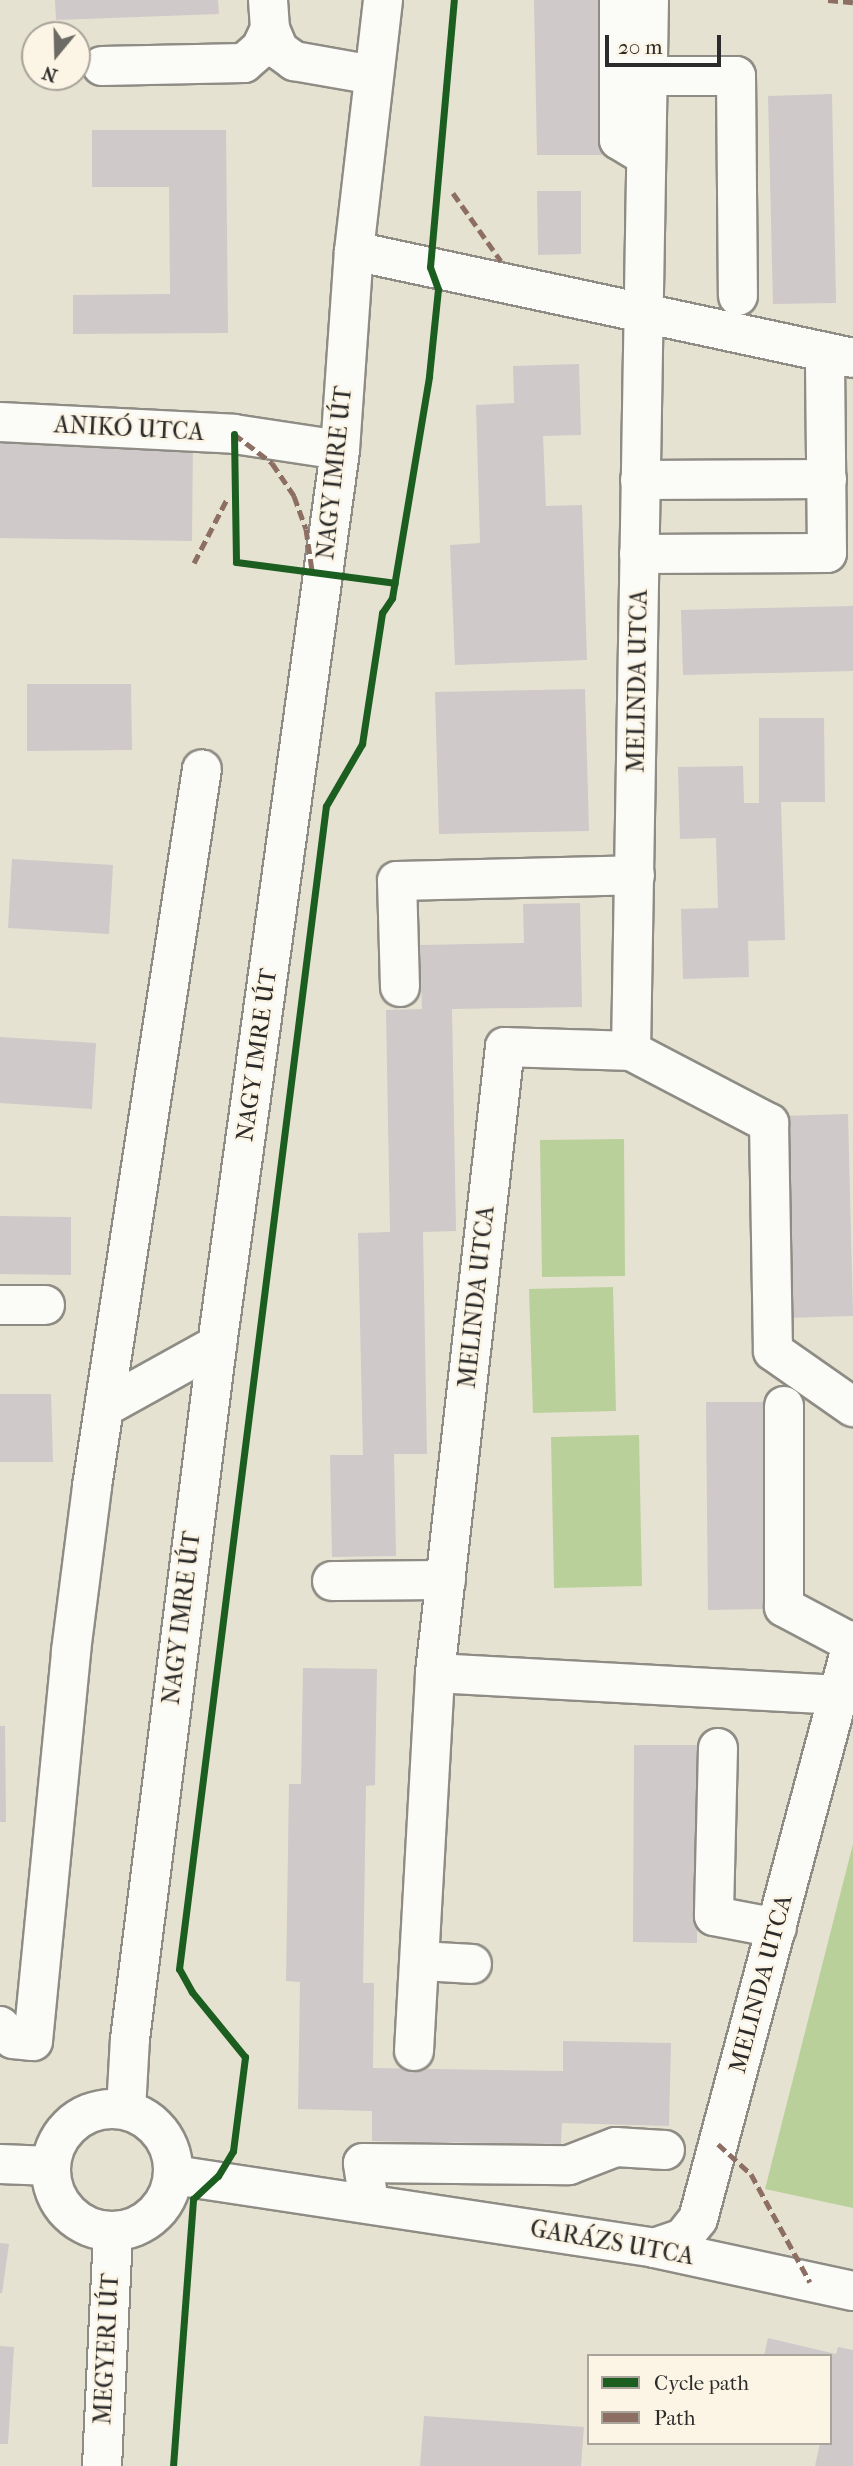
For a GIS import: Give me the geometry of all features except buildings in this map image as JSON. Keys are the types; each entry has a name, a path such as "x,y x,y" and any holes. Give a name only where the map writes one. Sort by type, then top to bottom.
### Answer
{"street":[{"name":"NAGY IMRE ÚT","path":"126,2110 130,2039 217,1345 340,450 354,251 383,0"},
{"path":"619,0 619,141 645,156"},
{"name":"MELINDA UTCA","path":"631,1052 649,0"},
{"path":"269,15 279,50 294,61 373,75"},
{"path":"102,66 244,63 261,48 269,15"},
{"path":"647,76 736,76 738,296"},
{"path":"354,251 839,355 827,479 827,553 639,554"},
{"name":"ANIKÓ UTCA","path":"0,422 234,434 340,450"},
{"path":"640,480 827,479"},
{"path":"0,2026 13,2039 33,2041 71,1651 105,1407 202,769"},
{"path":"400,987 397,881 635,875"},
{"name":"MELINDA UTCA","path":"414,2051 435,1673 505,1047 631,1052 769,1123 773,1352 853,1407"},
{"path":"0,1305 45,1305"},
{"path":"105,1407 217,1345"},
{"path":"784,1406 785,1607 853,1642"},
{"path":"332,1581 446,1580"},
{"name":"MELINDA UTCA","path":"654,2248 683,2238 698,2219 853,1642"},
{"path":"435,1673 839,1695"},
{"path":"718,1748 714,1916 777,1928"},
{"path":"419,1961 472,1964"},
{"path":"126,2110 142,2117 166,2141 174,2175 162,2207 149,2220 113,2232 89,2226 69,2214 52,2183 51,2166 63,2133 76,2121 91,2113 126,2110"},
{"path":"174,2175 369,2202 363,2163 569,2165 616,2147 665,2150"},
{"path":"0,2164 51,2166"},
{"name":"GARÁZS UTCA","path":"369,2202 654,2248 853,2291"},
{"name":"MEGYERI ÚT","path":"102,2466 113,2232"}],"green space":[{"path":"624,1139 625,1276 542,1277 540,1140"},
{"path":"613,1287 616,1411 533,1413 529,1289"},
{"path":"639,1435 642,1586 554,1588 551,1437"},
{"path":"853,1844 853,2208 765,2189"}],"marked path":[{"path":"828,0 853,2"},
{"path":"453,193 501,261"},
{"path":"234,434 272,463 294,496 306,529 312,570"},
{"path":"194,563 228,497"},
{"path":"718,2144 751,2174 810,2282"}],"cycle path":[{"path":"173,2466 193,2199 218,2176 233,2151 245,2057 192,1992 179,1969 326,806 362,744 382,613 392,598 429,376 438,289 430,267 454,0"},
{"path":"234,434 236,562 395,583"}]}
